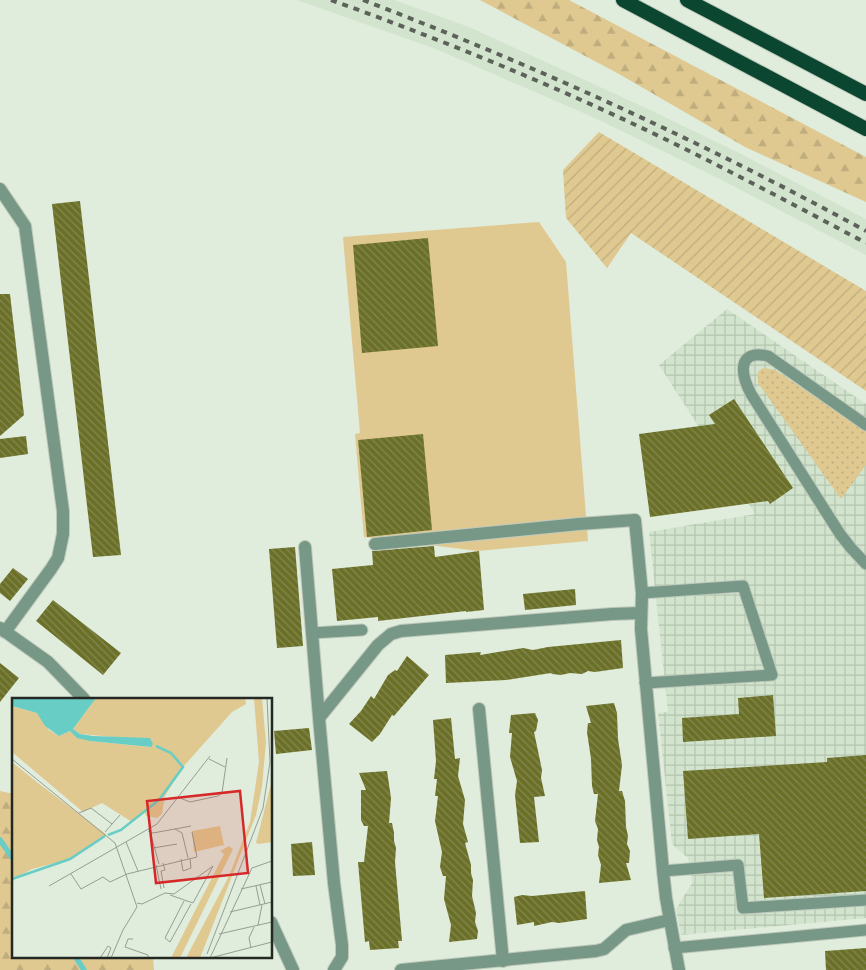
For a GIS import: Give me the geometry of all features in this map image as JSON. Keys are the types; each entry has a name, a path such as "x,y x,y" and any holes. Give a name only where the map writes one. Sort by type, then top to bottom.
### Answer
{"highway":[{"path":"623,0 866,129"},
{"path":"687,0 866,94"}],"street":[{"path":"0,189 25,226 64,516 63,534 58,558 51,570 2,630 48,662 83,698"},
{"path":"375,544 635,520 642,593 641,630 645,683 663,871 669,920 679,970"},
{"path":"305,547 334,883 342,945 342,957 334,970"},
{"path":"319,718 378,645 391,634 603,615 641,614"},
{"path":"479,709 503,961"},
{"path":"401,970 596,952 604,949 626,930 669,920"},
{"path":"272,924 293,970"}],"lane":[{"path":"866,425 768,356 759,354 745,360 742,367 743,376 751,394 840,534 866,564"},
{"path":"642,593 744,586 772,676 645,683"},
{"path":"312,633 362,630"},
{"path":"663,871 738,865 742,908 866,900"},
{"path":"674,948 866,930"}],"shaded area":[{"path":"297,0 394,0 469,27 737,152 866,219 866,255 712,175 597,119 436,49"},
{"path":"727,309 866,404 866,918 681,935 676,909 692,883 688,858 672,844 658,713 668,712 649,532 755,514 659,365"}],"green space":[{"path":"480,0 569,0 866,157 866,202 745,147 619,74"},
{"path":"599,132 866,291 866,391 631,233 607,268 566,218 563,170"},
{"path":"539,222 566,262 588,541 478,551 364,537 355,434 360,433 343,237"},
{"path":"763,368 775,370 866,431 866,465 841,499 758,383 758,372"},
{"path":"0,791 12,794 12,958 153,958 154,970 0,970"}],"building":[{"path":"80,201 121,555 93,557 52,204"},
{"path":"428,238 438,346 362,353 353,245"},
{"path":"0,294 10,294 24,415 0,436"},
{"path":"734,399 793,488 770,504 768,501 650,517 639,434 715,424 709,415"},
{"path":"423,434 432,530 367,537 358,440"},
{"path":"26,436 28,454 0,458 0,439"},
{"path":"434,546 435,557 479,551 484,610 378,621 378,617 337,621 332,569 373,565 372,551"},
{"path":"295,547 303,646 277,648 269,549"},
{"path":"13,568 28,579 10,601 0,593 0,584"},
{"path":"575,589 576,605 525,610 523,594"},
{"path":"53,600 121,653 103,675 36,621"},
{"path":"621,640 623,668 595,672 588,671 582,674 570,673 561,675 551,673 506,680 446,683 445,655 481,652 480,655 523,648 533,650"},
{"path":"407,656 429,675 394,716 392,715 380,734 372,742 349,724 371,696 374,699 388,675 395,670 397,671"},
{"path":"0,663 19,678 0,702"},
{"path":"773,695 776,736 683,742 682,718 739,714 738,698"},
{"path":"614,703 617,713 622,765 619,791 622,791 625,801 627,844 630,851 629,863 626,863 631,880 599,883 601,865 598,855 598,829 595,821 598,794 594,794 592,786 587,732 588,723 591,723 586,706"},
{"path":"535,713 538,720 536,731 534,732 545,796 534,797 539,842 520,843 515,795 517,781 510,757 512,733 509,733 511,715"},
{"path":"451,718 455,759 460,758 458,776 465,800 463,824 468,842 465,843 471,865 473,880 472,896 478,931 477,939 449,942 451,925 444,899 446,876 443,876 440,867 442,852 435,821 438,796 435,796 437,779 434,779 436,761 433,720"},
{"path":"309,728 312,750 276,754 274,731"},
{"path":"866,755 866,891 764,898 759,834 688,839 683,771 827,762 827,758"},
{"path":"387,771 391,798 389,823 392,823 396,848 395,862 402,941 398,941 399,948 370,950 369,941 365,942 358,862 364,862 368,826 364,826 361,820 361,790 366,790 359,773"},
{"path":"312,842 315,875 293,876 291,844"},
{"path":"585,891 587,919 559,923 552,922 534,926 534,922 517,925 514,897"},
{"path":"866,948 866,970 826,970 825,951"}],"waterway":[{"path":"0,840 12,857"},
{"path":"76,958 84,970"}],"railway":[{"path":"331,0 459,48 626,120 692,152 866,243"},
{"path":"363,0 492,51 618,107 681,136 866,231"}]}
